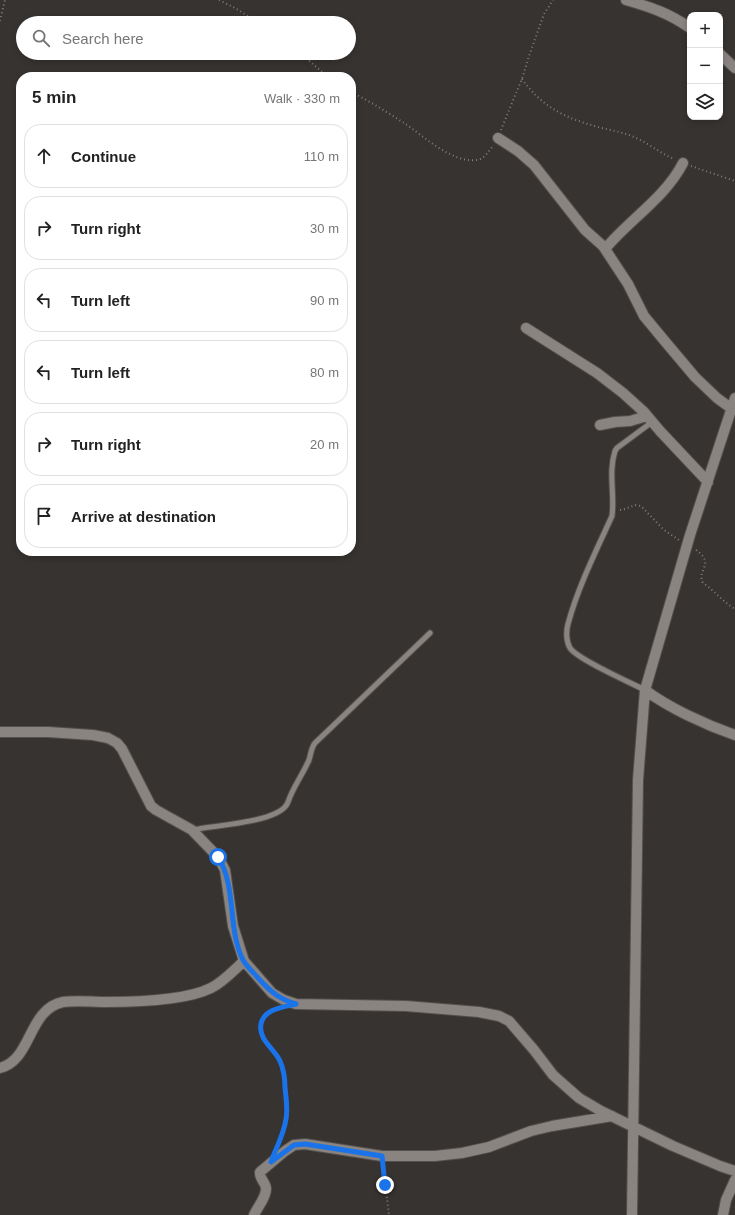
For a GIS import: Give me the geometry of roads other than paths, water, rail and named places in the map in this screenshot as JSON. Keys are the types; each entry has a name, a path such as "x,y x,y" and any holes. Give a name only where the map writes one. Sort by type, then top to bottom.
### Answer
{"street":[{"path":"626,0 650,3 687,26"},
{"path":"723,57 735,68"},
{"path":"498,138 518,151 534,165 585,230 605,249 628,284 644,316 695,377 717,398 732,409"},
{"path":"605,249 613,239 664,191 683,163"},
{"path":"526,328 597,373 623,393 650,419 708,482"},
{"path":"632,1215 634,1128 634,981 638,780 645,690 687,544 735,398"},
{"path":"600,425 650,419"},
{"path":"645,690 687,714 715,728 735,735"},
{"path":"0,732 93,735 108,738 117,743 122,749 151,806 192,830 218,857 225,870 233,926 244,961 272,993 284,1000 296,1004 406,1006 479,1012 499,1016 509,1021 553,1075 589,1105 634,1128 720,1166 735,1171"},
{"path":"0,1068 10,1064 18,1057 43,1013 52,1006 63,1002 121,1002 190,996 211,988 244,961"},
{"path":"254,1215 265,1195 266,1190 260,1176 260,1172 294,1145 305,1144 382,1156 435,1156 462,1153 489,1147 531,1131 552,1126 612,1116"},
{"path":"723,1215 726,1200 735,1180"}],"lane":[{"path":"645,690 591,663 576,653 570,647 568,641 568,625 584,580 612,516 613,508 611,480 615,451 650,419"},
{"path":"192,830 246,822 266,817 284,808 288,803 290,795 309,760 315,743 430,633"}]}
